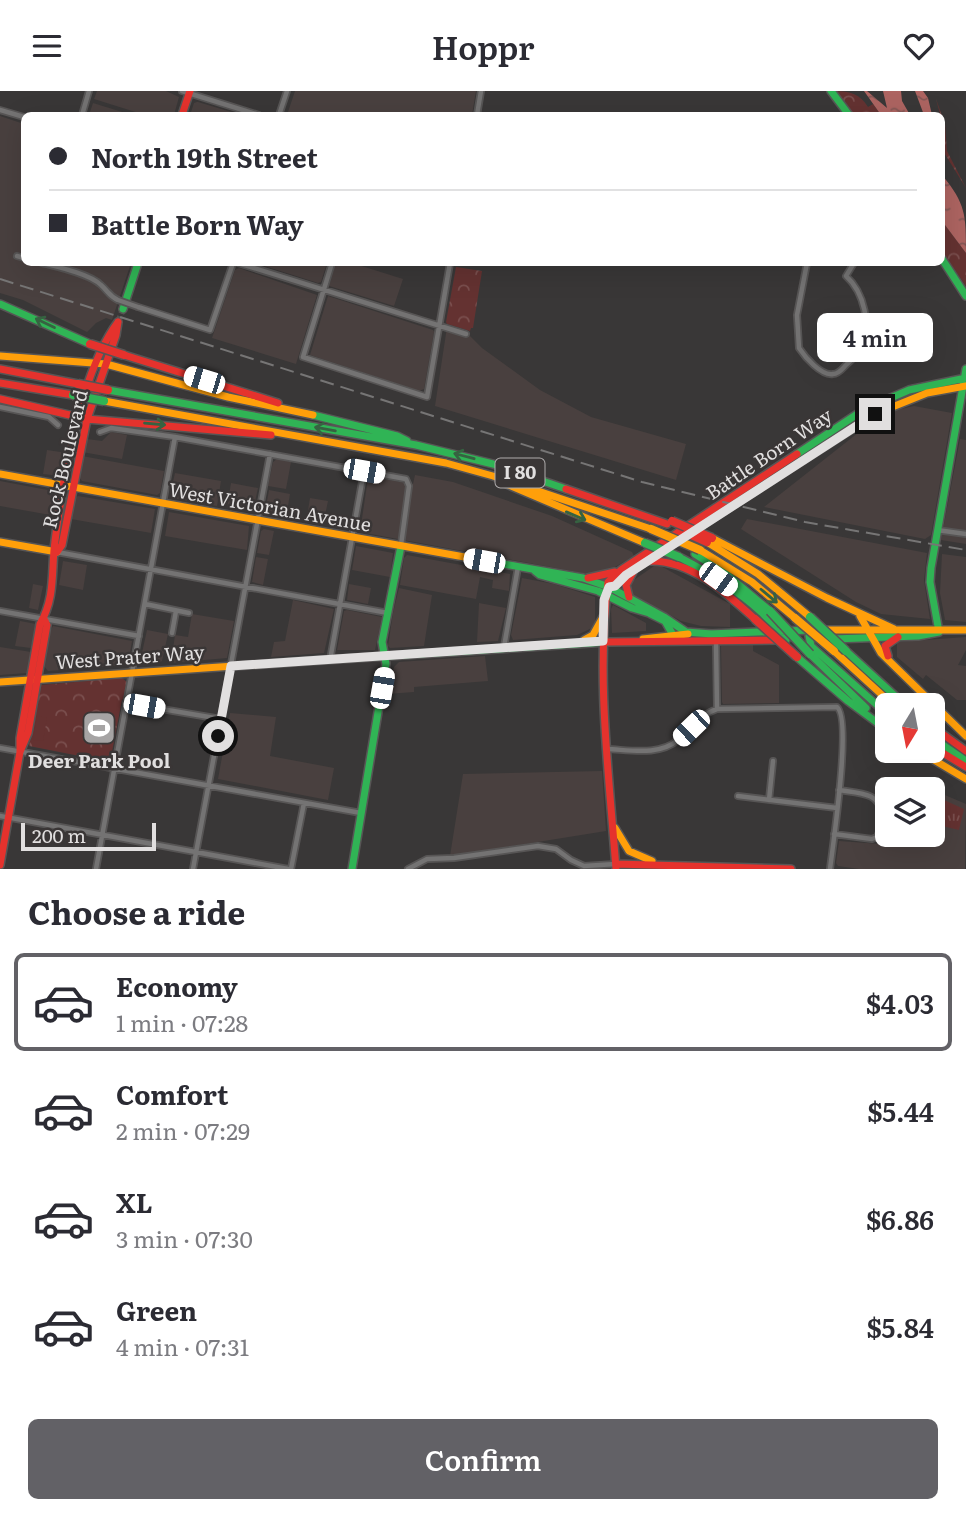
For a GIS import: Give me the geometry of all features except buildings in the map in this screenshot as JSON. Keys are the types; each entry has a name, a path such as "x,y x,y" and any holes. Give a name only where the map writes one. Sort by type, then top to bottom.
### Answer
{"main road":[{"path":"831,91 847,112"},
{"path":"184,112 187,92"},
{"path":"945,264 966,296"},
{"path":"123,309 137,266"},
{"path":"0,304 90,344 293,407 304,413"},
{"path":"0,356 102,363 228,397 397,436 416,445"},
{"name":"Rock Boulevard","path":"0,865 4,816 20,752 26,740 40,624 44,619 57,552 62,545 69,487 82,418 102,363"},
{"name":"I 80","path":"0,369 416,445 493,464 669,522 710,540 758,574 810,617 892,693"},
{"path":"939,632 930,582 965,380"},
{"name":"Battle Born Way","path":"607,591 634,570 868,418 912,398 965,380"},
{"name":"Battle Born Way","path":"607,591 608,582 621,570 872,405 917,387 965,380"},
{"name":"I 80","path":"0,383 426,459 493,476 652,529 674,538 752,582 880,693"},
{"path":"0,399 82,418 277,436 306,436"},
{"name":"West Victorian Avenue","path":"0,474 583,578 632,608 665,621 672,635 687,641"},
{"path":"493,476 511,488 645,543 718,579 767,619 773,631 786,640"},
{"name":"Rock Boulevard","path":"57,552 54,547 56,535 69,487"},
{"path":"37,549 49,543 56,535"},
{"path":"710,540 896,633 886,646 889,659"},
{"path":"0,542 57,552"},
{"path":"352,869 386,664 382,647 401,546"},
{"path":"697,552 770,611 846,691 875,716"},
{"path":"651,561 668,561 722,591 848,701 875,719"},
{"name":"West Victorian Avenue","path":"534,570 540,575 630,599 686,632 714,637"},
{"path":"583,578 621,570"},
{"path":"630,599 626,585 634,570"},
{"path":"607,591 603,641 607,749 616,867 659,864 791,869"},
{"path":"752,606 762,619 762,626 758,631"},
{"path":"856,612 877,648 966,736"},
{"path":"579,642 593,635 604,615"},
{"name":"West Prater Way","path":"0,682 579,642 687,641 758,631 868,629 924,636 966,630"},
{"path":"816,630 810,634 809,639 814,649 875,703"},
{"name":"West Prater Way","path":"639,640 672,635 786,640 873,638 896,633"},
{"path":"945,736 966,751"},
{"path":"945,746 966,761"},
{"path":"945,754 966,767"},
{"path":"940,763 966,779"},
{"path":"614,827 629,851 659,864"}],"street":[{"path":"83,112 89,91"},
{"path":"280,112 287,91"},
{"path":"478,112 481,91"},
{"path":"187,92 250,112"},
{"path":"0,110 21,116"},
{"path":"17,255 21,257"},
{"path":"51,266 93,280 101,285 109,296 118,300 210,330 234,266"},
{"path":"245,266 466,334"},
{"path":"331,266 303,357 427,397 450,266"},
{"path":"806,266 797,316 799,348 804,356 825,373 833,375 861,349 864,336 866,315 846,276 852,266"},
{"path":"0,407 49,417 58,425"},
{"path":"100,432 111,428 176,437 408,481 410,486 401,546"},
{"path":"96,869 176,437"},
{"path":"193,869 270,454"},
{"path":"330,660 364,471"},
{"path":"937,530 966,534"},
{"path":"57,552 388,613"},
{"path":"504,648 518,567"},
{"path":"145,604 189,613"},
{"path":"0,611 139,636"},
{"path":"172,633 176,611"},
{"path":"714,637 718,709"},
{"path":"126,703 222,719"},
{"path":"607,749 662,748 676,742 707,713 718,709 839,708 842,713 843,758 830,869"},
{"path":"0,748 361,813"},
{"path":"769,800 773,761"},
{"path":"834,834 877,837 880,832 880,802 875,797 839,790"},
{"path":"738,796 837,808"},
{"path":"4,816 290,869 304,803"},
{"path":"408,869 427,859 447,859 545,846 556,849 584,866 616,867"},
{"path":"447,859 447,869"}],"shaded area":[{"path":"97,91 166,91 179,97 175,112 135,112 94,99"},
{"path":"295,91 476,91 472,112 288,112"},
{"path":"197,102 231,112 191,112"},
{"path":"93,103 122,112 90,112"},
{"path":"0,116 21,123 21,266 130,266 112,320 106,318 87,332 23,300 0,293"},
{"path":"264,266 326,266 321,282"},
{"path":"335,266 362,266 403,279 394,306 329,286"},
{"path":"239,268 317,295 296,364 212,338 235,270"},
{"path":"328,296 433,330 424,389 419,391 310,355"},
{"path":"447,327 469,335 482,348 540,390 591,417 686,444 676,480 435,406"},
{"path":"914,406 952,413 931,535 925,539 764,507 868,425 892,411"},
{"path":"111,432 127,435 122,459 82,452 87,439 102,441"},
{"path":"960,439 966,440 966,544 941,540"},
{"path":"47,450 67,453 62,476 43,474"},
{"path":"82,456 164,471 160,493 157,495 82,481 78,476"},
{"path":"277,459 291,462 286,489 268,486 273,462"},
{"path":"175,473 221,481 217,506 172,498 170,495"},
{"path":"415,475 453,482 552,516 632,552 634,556 608,571 588,574 360,532 368,478 413,484"},
{"path":"0,481 58,492 56,516 0,506"},
{"path":"231,483 258,488 253,511 227,508"},
{"path":"269,490 290,494 286,518 267,515 265,512"},
{"path":"78,496 155,509 151,533 71,519 75,498"},
{"path":"310,498 328,501 323,525 306,522"},
{"path":"169,512 249,526 247,550 165,536"},
{"path":"747,519 927,553 924,580 930,619 881,614 856,602 741,529"},
{"path":"261,531 274,531 269,555 257,553"},
{"path":"356,546 393,553 390,577 352,570"},
{"path":"942,554 966,557 966,622 945,620 940,593"},
{"path":"407,555 510,574 509,591 492,588 493,580 480,577 476,599 400,585 404,558"},
{"path":"256,557 268,559 263,585 252,582"},
{"path":"63,561 87,565 83,590 59,585"},
{"path":"657,564 730,604 730,627 701,626 681,621 632,594 629,587 631,582"},
{"path":"522,578 554,584 595,597 595,623 592,628 577,635 513,640 511,635"},
{"path":"33,584 43,586 38,610 29,608"},
{"path":"349,584 371,588 368,604 347,600"},
{"path":"399,588 432,595 424,646 388,646"},
{"path":"293,600 334,609 324,653 271,657 274,642 285,641"},
{"path":"479,603 506,608 498,641 477,642"},
{"path":"613,605 646,623 646,631 612,633"},
{"path":"344,611 382,617 375,650 337,650"},
{"path":"192,614 234,621 227,658 171,663 175,635 188,637"},
{"path":"20,621 36,624 31,648 15,646"},
{"path":"53,626 132,641 128,665 48,671 44,661"},
{"path":"147,630 168,634 162,661 143,665 140,662"},
{"path":"966,637 966,650 958,665 966,666 966,700 957,700 926,675 923,679 897,657 897,642"},
{"path":"753,644 753,651 779,665 779,703 723,704 721,646"},
{"path":"0,647 31,652 27,673 0,675"},
{"path":"485,656 488,681 414,687 414,692 387,694 394,667 399,662"},
{"path":"230,713 276,717 270,756 334,768 328,800 218,779"},
{"path":"602,771 606,831 450,856 463,774"},
{"path":"945,795 966,804 965,869 859,869 838,866 836,863 839,841 875,844 875,847 945,847"}],"green space":[{"path":"836,91 854,94 868,107 873,104 879,112 852,112"},
{"path":"945,124 947,151 966,188 945,154"},
{"path":"945,225 966,253 966,286 945,256"},
{"path":"456,267 482,271 473,328 470,331 446,322"},
{"path":"122,678 128,683 110,762 29,746 41,685"},
{"path":"37,716 47,718 43,741 33,740"},
{"path":"945,800 964,809 959,830 945,827"}],"water":[{"path":"864,91 887,108 883,91 901,91 902,101 908,112 879,112"},
{"path":"915,91 923,91 928,98 931,112 923,112"},
{"path":"945,179 956,194 963,211 966,253 945,225"},
{"name":"Deer Park Pool","path":"96,720 105,721 101,744 91,742"}],"tunnel":[{"path":"118,322 123,309"}],"railway":[{"path":"0,279 642,482 805,522 966,550"}],"traffic: fast":[{"path":"831,91 847,112"},
{"path":"945,264 966,296"},
{"path":"123,309 137,266"},
{"path":"0,304 90,344"},
{"path":"939,632 930,582 931,568 966,369"},
{"path":"797,454 865,409 909,390 966,378"},
{"path":"108,390 416,445 493,464 566,489"},
{"path":"73,395 104,401"},
{"path":"313,415 397,436 407,441"},
{"path":"645,543 679,557"},
{"path":"352,869 386,664 382,642 401,546"},
{"path":"695,554 726,574 770,611"},
{"path":"679,557 742,596 761,612 786,640"},
{"path":"498,563 583,578 609,587 686,632 712,634"},
{"path":"535,571 540,575 598,591 632,608 649,613 665,621 673,635"},
{"path":"770,611 810,654"},
{"path":"810,617 846,651"},
{"path":"709,634 810,630"},
{"path":"816,630 809,636 811,646 875,703"},
{"path":"833,639 918,636 939,632"},
{"path":"308,661 607,642"},
{"path":"846,651 892,693"},
{"path":"810,654 866,708"},
{"path":"797,657 875,721"},
{"path":"945,746 966,761"}],"traffic: slow":[{"path":"0,356 106,364 228,397 313,415"},
{"path":"609,587 615,586 626,574 875,414 927,393 966,386"},
{"path":"104,401 446,463 651,529"},
{"path":"0,474 498,563"},
{"path":"504,483 645,543"},
{"path":"651,529 700,550"},
{"path":"712,538 827,598 894,629"},
{"path":"0,542 57,552"},
{"path":"707,542 758,574 810,617"},
{"path":"700,550 752,582 795,618"},
{"path":"860,616 881,653 966,736"},
{"path":"584,640 593,635 603,617"},
{"path":"795,618 834,651"},
{"path":"821,630 966,630"},
{"path":"643,639 688,634"},
{"path":"834,651 880,693"},
{"path":"0,682 308,661"},
{"path":"939,763 966,779"},
{"path":"615,828 629,851 652,861"}],"traffic: jam":[{"path":"183,112 190,91"},
{"path":"57,552 62,545 87,419 118,322"},
{"path":"20,752 20,738 40,624 51,593 58,516 68,457 93,369 118,322"},
{"path":"90,344 124,355"},
{"path":"124,355 278,403"},
{"path":"0,369 78,384"},
{"path":"0,383 73,395"},
{"path":"78,384 108,390"},
{"path":"0,399 87,419 271,435"},
{"path":"616,869 603,690 608,582 621,570 797,454"},
{"path":"566,489 667,524"},
{"path":"672,521 712,538"},
{"path":"687,533 707,542"},
{"path":"651,561 666,562 694,572 720,589 755,619"},
{"path":"588,578 615,572"},
{"path":"629,597 626,585 633,572"},
{"path":"0,865 20,752 28,733 47,625 44,619"},
{"path":"755,619 797,657"},
{"path":"888,656 885,646 898,637"},
{"path":"607,642 780,640"},
{"path":"945,736 966,751"},
{"path":"945,754 966,767"},
{"path":"616,864 791,869"}],"place":[{"name":"Deer Park Pool","path":"99,728"}],"route":[{"path":"218,736 231,666 603,641 604,600 609,587 615,586 626,575 875,414"}]}
